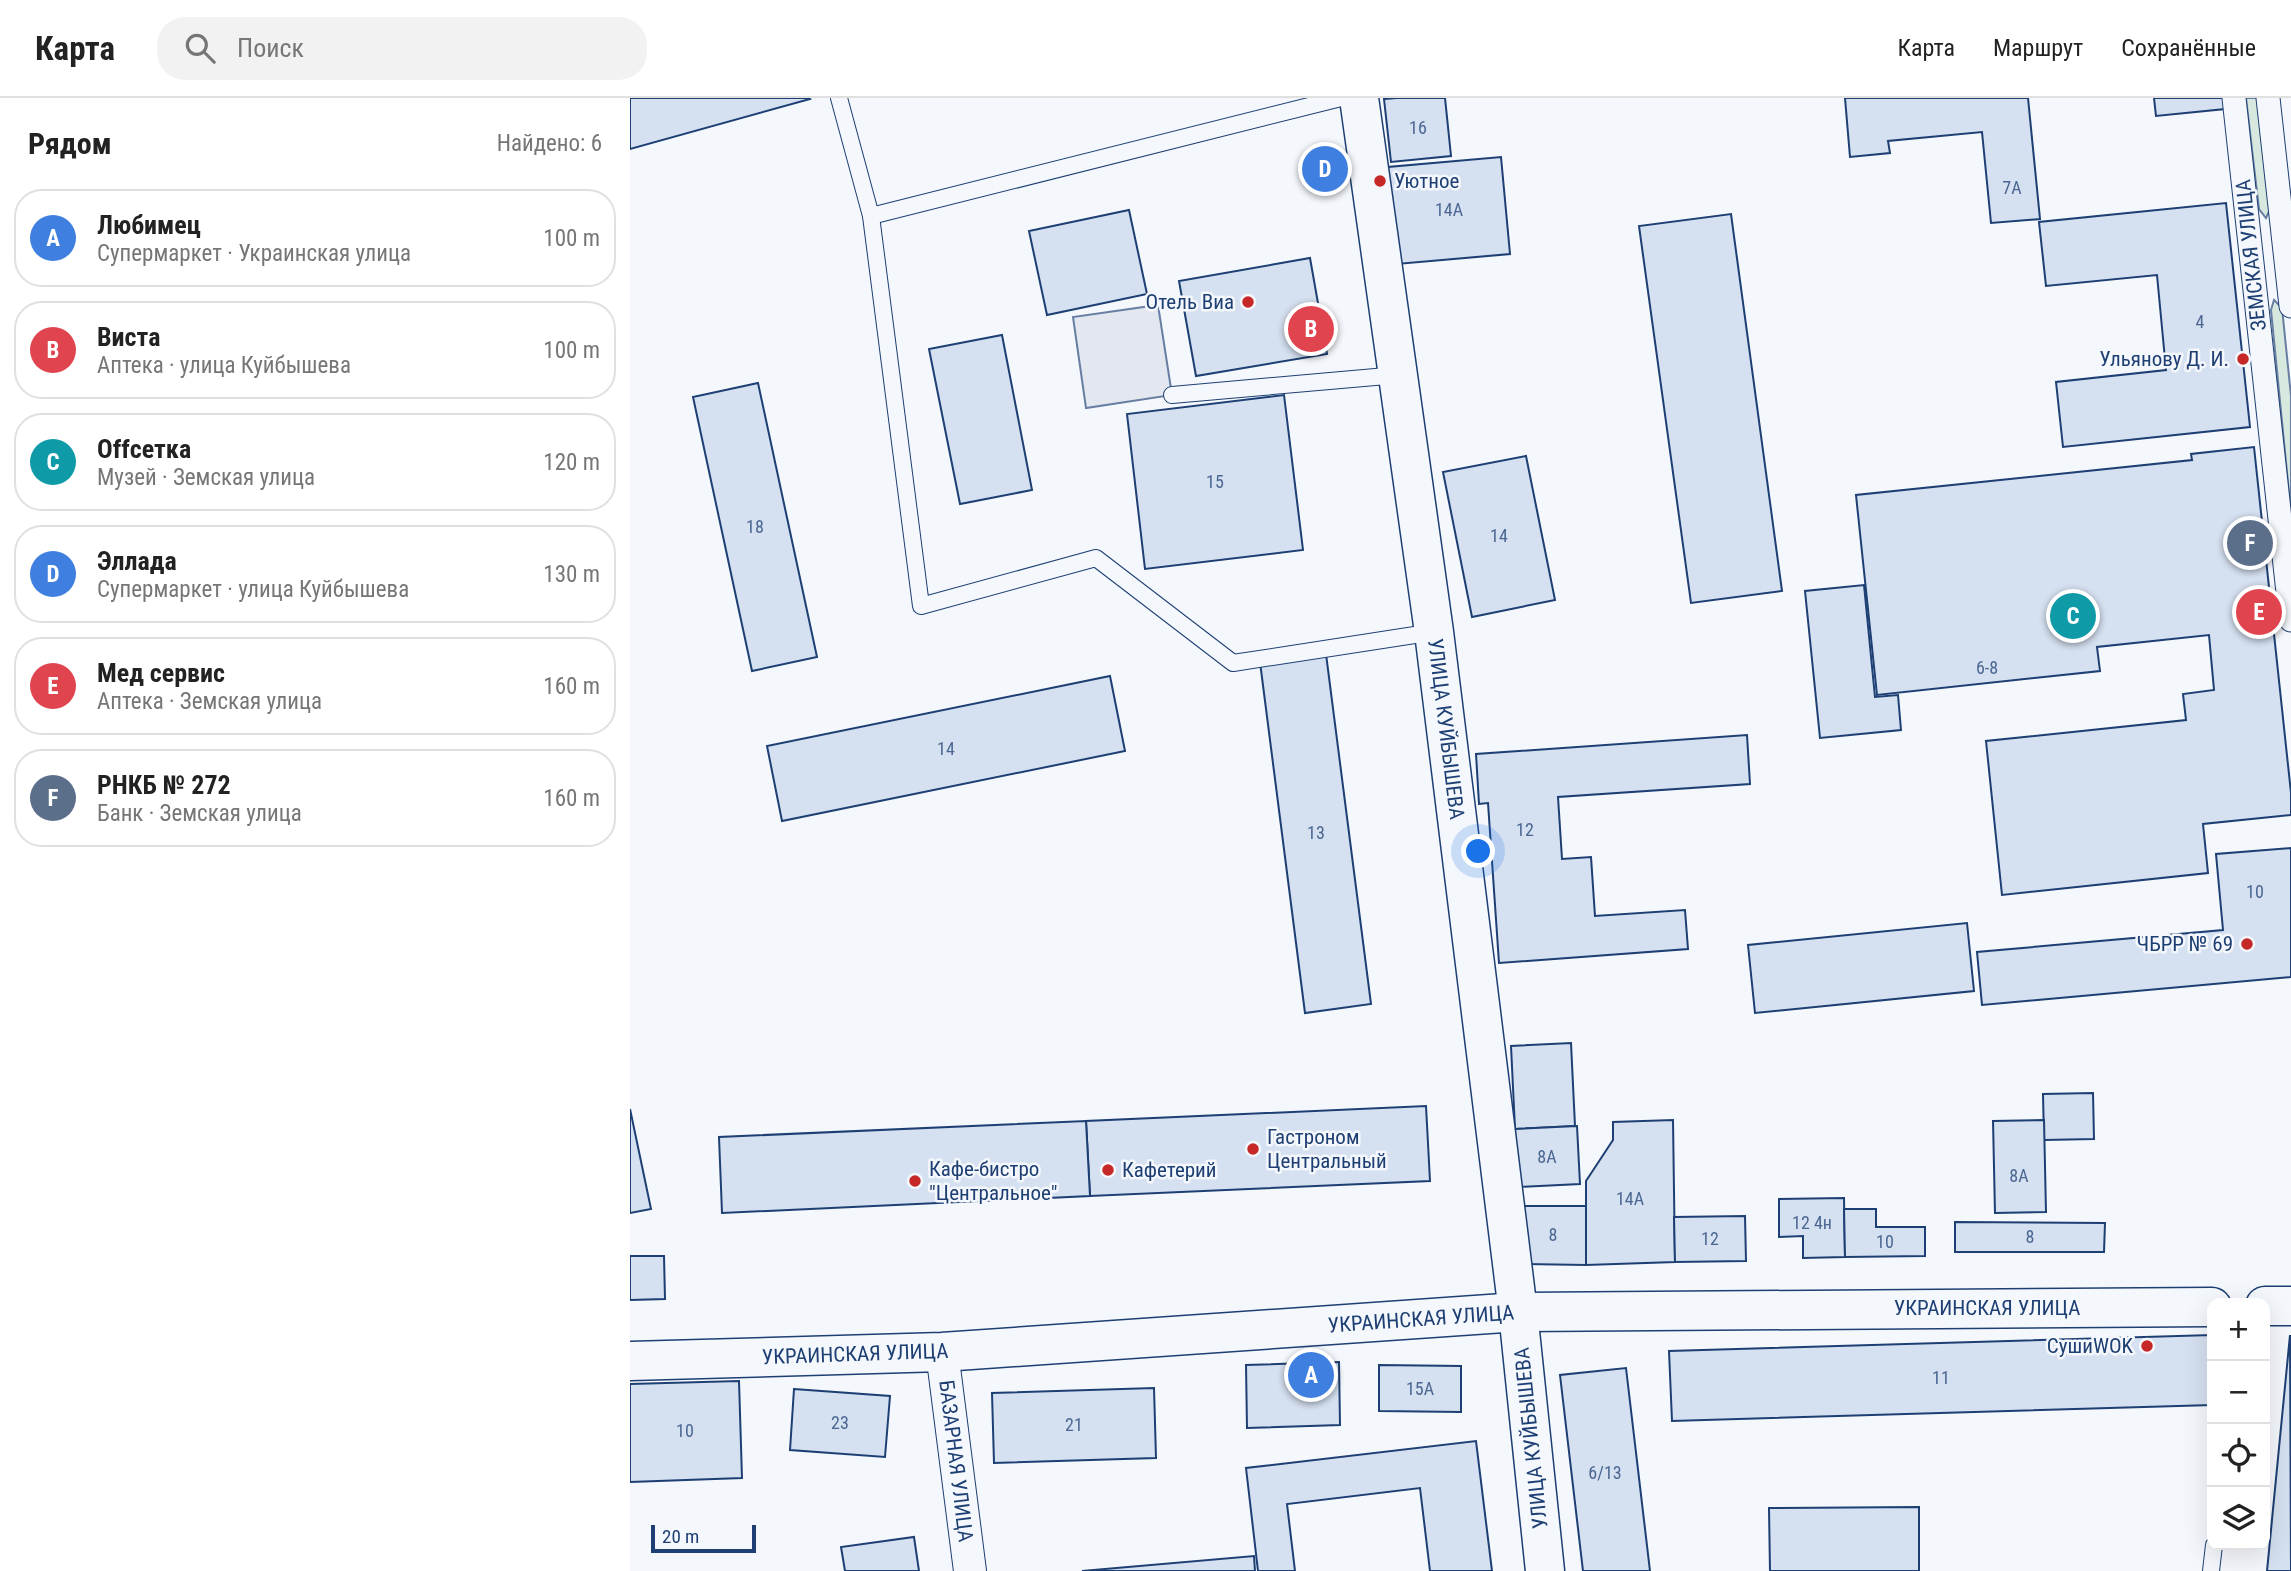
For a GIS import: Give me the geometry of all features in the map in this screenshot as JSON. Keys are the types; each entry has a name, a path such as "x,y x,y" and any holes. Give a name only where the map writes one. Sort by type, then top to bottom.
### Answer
{"main road":[{"name":"УЛИЦА КУЙБЫШЕВА","path":"1359,98 1434,632 1518,1312 1545,1571"},
{"path":"2270,1306 2291,1306"},
{"name":"УКРАИНСКАЯ УЛИЦА","path":"630,1361 942,1352 1518,1312 2207,1307"}],"street":[{"name":"ЗЕМСКАЯ УЛИЦА","path":"2234,98 2291,620"},
{"name":"ЗЕМСКАЯ УЛИЦА","path":"2268,98 2291,306"},
{"path":"2251,256 2285,252"},
{"name":"БАЗАРНАЯ УЛИЦА","path":"942,1352 970,1571"}],"lane":[{"path":"839,98 871,216 921,606 1096,558 1233,663 1434,632"},
{"path":"871,216 1341,98"},
{"path":"1172,395 1398,375"},
{"path":"2211,1571 2213,1550"}],"shaded area":[{"path":"2246,98 2258,98 2271,207 2266,218 2259,209"},
{"path":"2274,300 2282,308 2291,396 2291,513 2271,310"},
{"path":"1158,305 1172,395 1086,408 1073,317"}],"building":[{"path":"630,98 809,98 810,99 630,149"},
{"path":"1445,98 1451,156 1391,162 1384,99"},
{"path":"1845,98 2028,98 2040,219 1991,223 1982,132 1888,141 1890,153 1850,157"},
{"path":"2154,98 2224,98 2225,109 2156,116"},
{"path":"1501,157 1510,254 1397,264 1388,167"},
{"path":"2226,203 2250,427 2063,447 2056,382 2166,370 2157,275 2046,286 2039,222"},
{"path":"1129,210 1147,294 1047,315 1029,231"},
{"path":"1731,214 1782,591 1691,603 1639,226"},
{"path":"1310,258 1327,354 1196,376 1179,281"},
{"path":"1002,335 1032,490 960,504 929,349"},
{"path":"758,383 817,657 752,671 693,397"},
{"path":"1284,395 1303,550 1145,569 1127,414"},
{"path":"2254,447 2291,793 2291,815 2203,824 2208,873 2002,895 1986,741 2186,720 2183,694 2214,690 2209,635 2097,647 2100,671 1877,695 1856,495 2192,460 2191,454"},
{"path":"1526,456 1555,600 1472,617 1443,472"},
{"path":"1864,585 1875,697 1898,695 1901,730 1820,738 1805,591"},
{"path":"1326,654 1371,1004 1305,1013 1260,662"},
{"path":"1110,676 1125,751 782,821 767,746"},
{"path":"1747,735 1750,784 1558,797 1562,859 1591,857 1595,916 1685,910 1688,949 1499,963 1488,803 1479,804 1476,754"},
{"path":"2291,848 2291,977 1982,1005 1977,952 2223,930 2216,854"},
{"path":"1967,923 1974,991 1755,1013 1748,945"},
{"path":"1571,1043 1575,1126 1515,1129 1511,1046"},
{"path":"2093,1093 2094,1139 2044,1140 2043,1094"},
{"path":"1426,1106 1430,1181 1090,1196 1086,1121"},
{"path":"630,1109 651,1209 630,1213"},
{"path":"1673,1120 1675,1262 1586,1265 1586,1181 1613,1140 1613,1122"},
{"path":"2044,1120 2046,1212 1995,1213 1993,1121"},
{"path":"1086,1121 1090,1196 722,1213 719,1137"},
{"path":"1577,1126 1580,1184 1517,1187 1515,1129"},
{"path":"1844,1198 1845,1257 1803,1258 1803,1236 1779,1237 1779,1199"},
{"path":"1521,1206 1586,1206 1586,1265 1521,1264"},
{"path":"1844,1209 1876,1209 1876,1227 1925,1227 1925,1256 1845,1257"},
{"path":"1745,1216 1746,1261 1675,1262 1674,1217"},
{"path":"1955,1222 2105,1223 2104,1252 1955,1252"},
{"path":"630,1256 664,1256 665,1299 630,1300"},
{"path":"2207,1335 2207,1405 1672,1421 1669,1351"},
{"path":"2290,1335 2291,1571 2267,1571"},
{"path":"1339,1362 1340,1425 1247,1428 1246,1365"},
{"path":"1379,1365 1461,1366 1461,1412 1379,1411"},
{"path":"1626,1368 1650,1571 1583,1571 1560,1375"},
{"path":"739,1381 742,1478 630,1482 630,1384"},
{"path":"1154,1388 1156,1458 994,1463 992,1393"},
{"path":"794,1389 890,1396 885,1457 790,1450"},
{"path":"1476,1441 1492,1571 1430,1571 1420,1488 1287,1504 1295,1571 1258,1571 1246,1468"},
{"path":"1919,1507 1919,1571 1770,1571 1769,1508"},
{"path":"914,1537 919,1571 845,1571 841,1547"},
{"path":"1254,1556 1255,1571 1082,1571"}],"place":[{"name":"Эллада","path":"1325,169"},
{"name":"Уютное","path":"1380,181"},
{"name":"Отель Виа","path":"1248,302"},
{"name":"Виста","path":"1311,329"},
{"name":"Ульянову Д. И.","path":"2243,359"},
{"name":"РНКБ № 272","path":"2250,543"},
{"name":"Мед сервис","path":"2259,612"},
{"name":"Offсетка","path":"2073,616"},
{"name":"ЧБРР № 69","path":"2247,944"},
{"name":"Гастроном Центральный","path":"1253,1149"},
{"name":"Кафетерий","path":"1108,1170"},
{"name":"Кафе‐бистро \"Центральное\"","path":"915,1181"},
{"name":"СушиWOK","path":"2147,1346"},
{"name":"Любимец","path":"1311,1375"}]}
